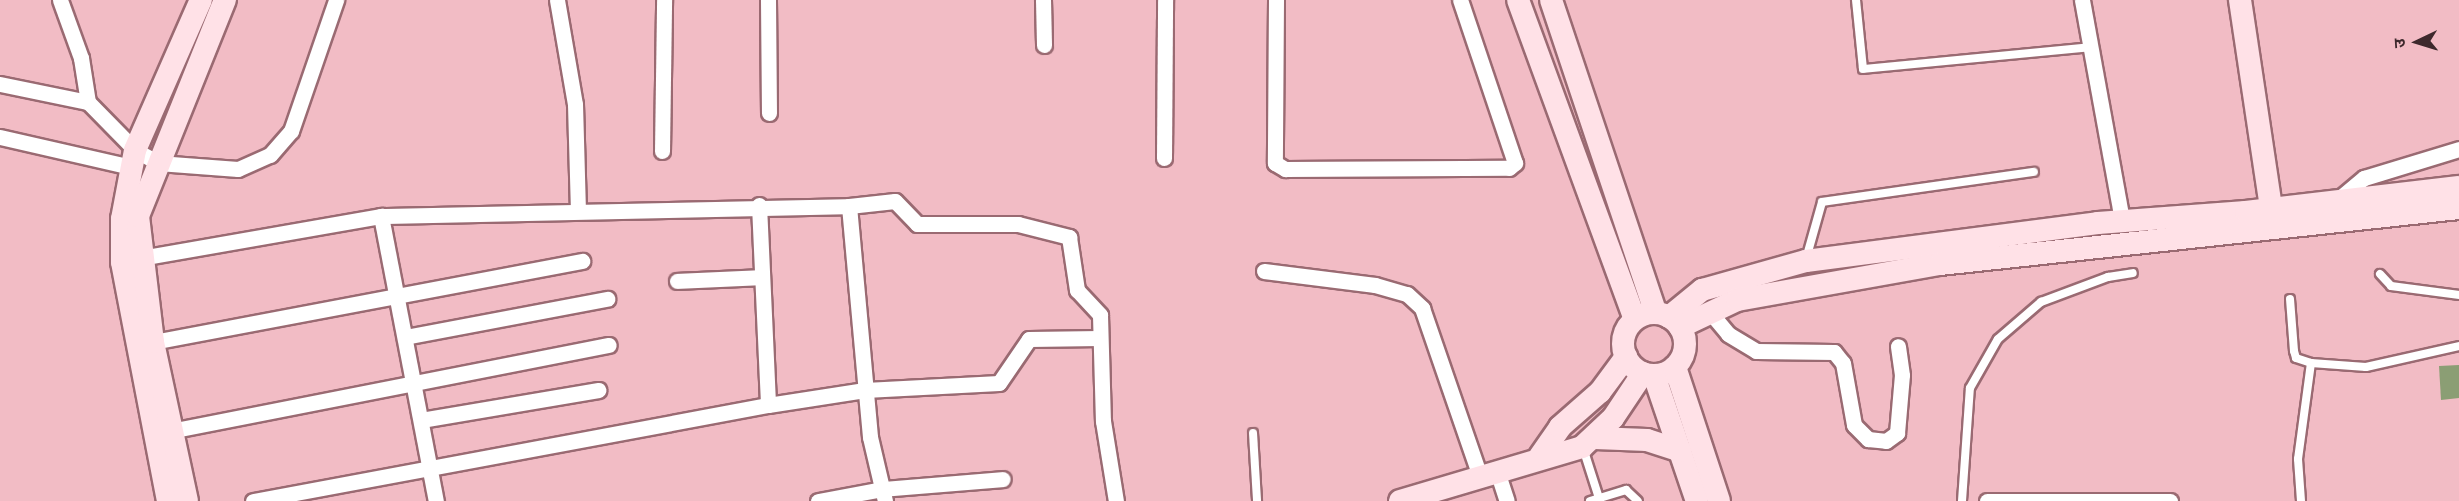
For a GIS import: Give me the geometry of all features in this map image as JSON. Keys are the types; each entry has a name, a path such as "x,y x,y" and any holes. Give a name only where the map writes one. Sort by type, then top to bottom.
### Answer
{"main road":[{"path":"168,501 122,262 124,192 133,159 201,0"},
{"path":"187,501 170,431 153,342 140,258 138,216 225,0"},
{"path":"1518,0 1660,319 1685,348 1657,372 1589,442"},
{"path":"2240,0 2271,207"},
{"path":"1555,1 1660,319"},
{"path":"1540,456 1560,427 1600,392 1626,357 1624,336 1660,319 1702,290 1806,261 2122,220 2459,187"},
{"path":"1660,319 1709,311 1772,292 1940,264 2272,231 2459,208"},
{"path":"1626,357 1657,372 1719,501"},
{"path":"1657,372 1697,501"},
{"path":"1403,500 1490,476 1540,456 1589,442 1647,440 1680,451"}],"street":[{"path":"60,0 81,58 88,102 133,159"},
{"path":"0,137 158,163 238,169 282,144 336,0"},
{"path":"557,0 575,104 578,209"},
{"path":"662,151 664,0"},
{"path":"768,0 769,113"},
{"path":"1043,0 1044,45"},
{"path":"1164,158 1165,0"},
{"path":"1276,0 1275,163 1285,169 1509,168 1515,163 1460,0"},
{"path":"2082,0 2122,220"},
{"path":"0,84 88,102"},
{"path":"2341,197 2364,178 2459,148"},
{"path":"140,258 381,216 578,209 759,205 849,206 895,201 917,224 1018,224 1062,233 1071,245 1077,290 1100,315 1103,421 1116,501"},
{"path":"759,205 768,405"},
{"path":"849,206 866,390 883,495"},
{"path":"2271,207 2272,231"},
{"path":"381,216 436,501"},
{"path":"153,342 396,294 582,261"},
{"path":"1264,271 1375,285 1407,294 1422,308 1490,476 1507,501"},
{"path":"677,281 762,277"},
{"path":"405,337 608,299"},
{"path":"1709,311 1728,334 1756,351 1833,352 1843,363 1854,425 1868,439 1886,441 1897,434 1902,375 1898,346"},
{"path":"254,501 429,466 768,405 866,390 999,383 1029,339 1100,338"},
{"path":"170,431 413,381 609,345"},
{"path":"421,420 598,390"},
{"path":"818,501 1003,479"},
{"path":"1987,501 2170,501"}],"lane":[{"path":"1856,0 1863,69 2091,47"},
{"path":"1806,261 1822,202 2034,172"},
{"path":"1962,501 1970,387 1998,339 2042,302 2108,276 2133,273"},
{"path":"2380,274 2391,286 2459,295"},
{"path":"2290,299 2296,358 2311,363 2366,367 2459,346"},
{"path":"2301,501 2298,459 2311,363"},
{"path":"1253,433 1257,501"},
{"path":"1589,442 1599,498"},
{"path":"1590,501 1626,490 1638,501"}],"building":[{"path":"2459,365 2459,398 2441,400 2439,366"}]}
